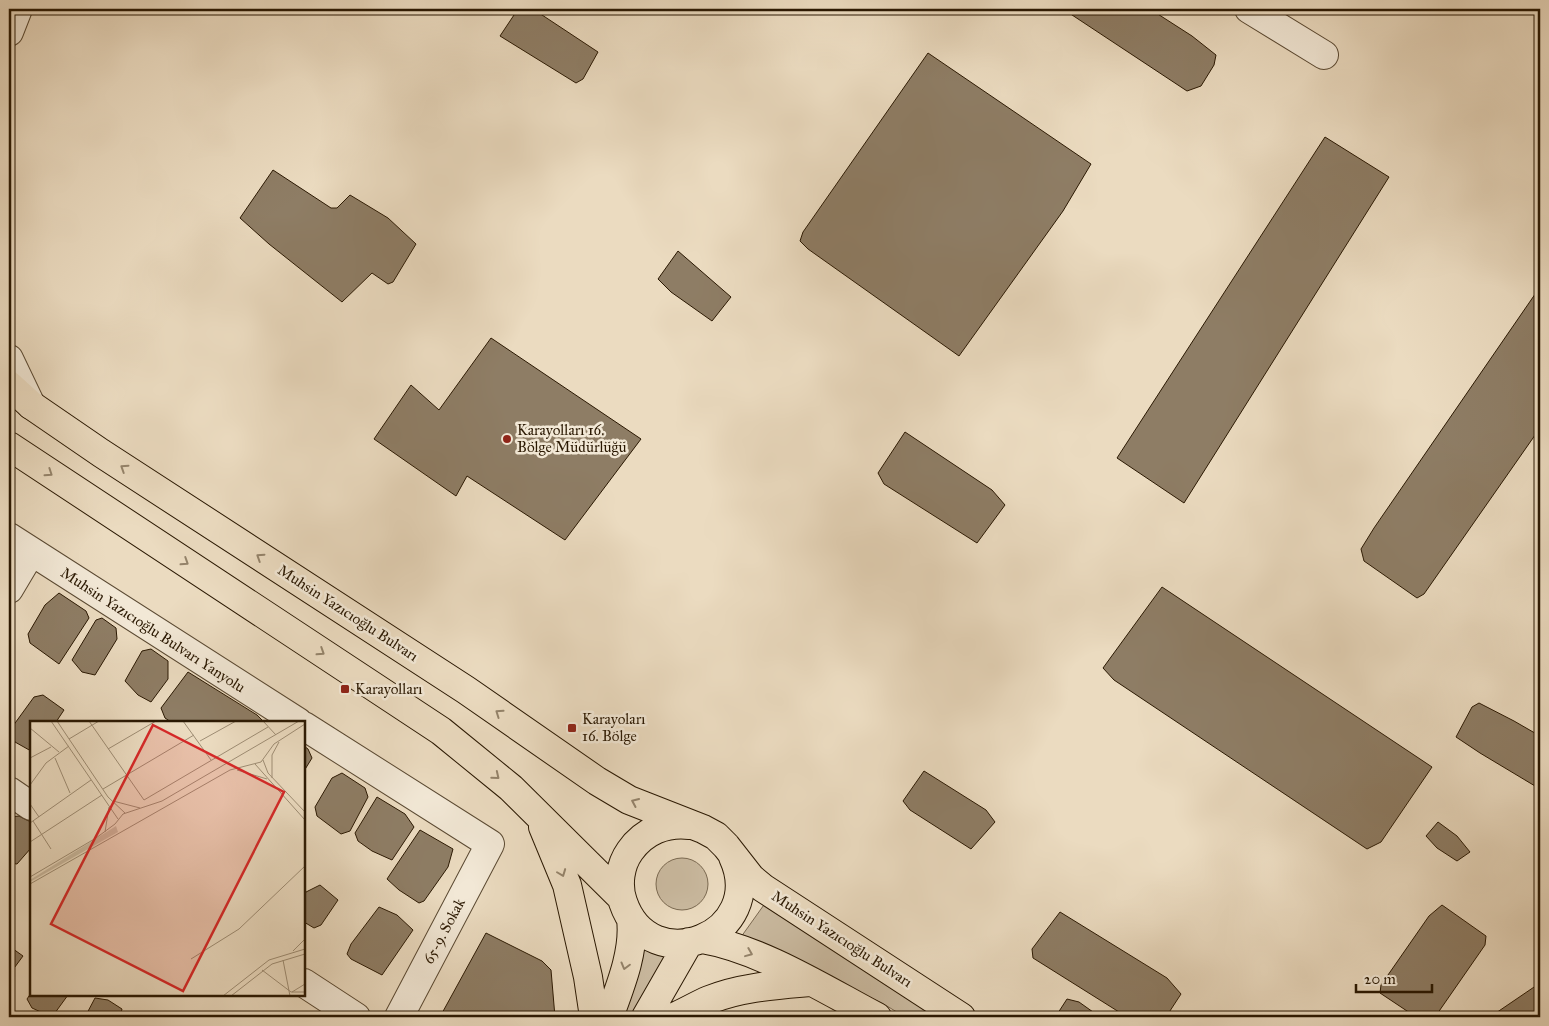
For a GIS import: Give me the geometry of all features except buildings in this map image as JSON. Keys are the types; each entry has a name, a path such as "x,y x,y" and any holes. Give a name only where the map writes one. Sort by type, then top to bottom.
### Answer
{"main road":[{"name":"Muhsin Yazıcıoğlu Bulvarı","path":"9,385 31,405 101,453 466,690 597,781 629,800 696,826 716,836 751,878 763,888 961,1017"},
{"path":"9,446 441,731 536,812 626,908 645,932 657,939 677,944 696,940 730,945 767,960 812,982 876,1017"},
{"path":"536,812 554,850 567,885 588,976 594,1017"},
{"name":"Muhsin Yazıcıoğlu Bulvarı","path":"609,1017 620,989 632,943 633,933 620,883 622,870 630,851 639,840 650,832 662,827 676,824 696,826"},
{"name":"Muhsin Yazıcıoğlu Bulvarı","path":"696,940 714,933 724,924 732,912 740,886 738,872 730,852"},
{"path":"646,1017 696,940"},
{"path":"674,1017 709,1000 735,992 767,986 812,982"}],"street":[{"path":"9,32 18,9"},
{"path":"1249,9 1324,55"},
{"path":"9,359 31,405"},
{"name":"Muhsin Yazıcıoğlu Bulvarı Yanyolu","path":"9,537 296,721"},
{"path":"9,589 31,552"},
{"name":"65-9. Sokak","path":"305,727 490,844 399,1017"},
{"path":"9,791 30,805"},
{"path":"305,984 356,1017"}],"shaded area":[{"path":"677,858 687,858 701,865 708,879 708,889 701,903 687,910 677,910 667,906 660,899 656,889 656,879 660,869 667,862"},
{"path":"766,902 936,1017 905,1017 882,1003 741,937"},
{"path":"642,942 672,963 636,1017 617,1017"}],"place":[{"name":"Karayolları 16. Bölge Müdürlüğü","path":"507,439"},
{"name":"Karayolları","path":"345,689"},
{"name":"Karayoları 16. Bölge","path":"572,728"}]}
